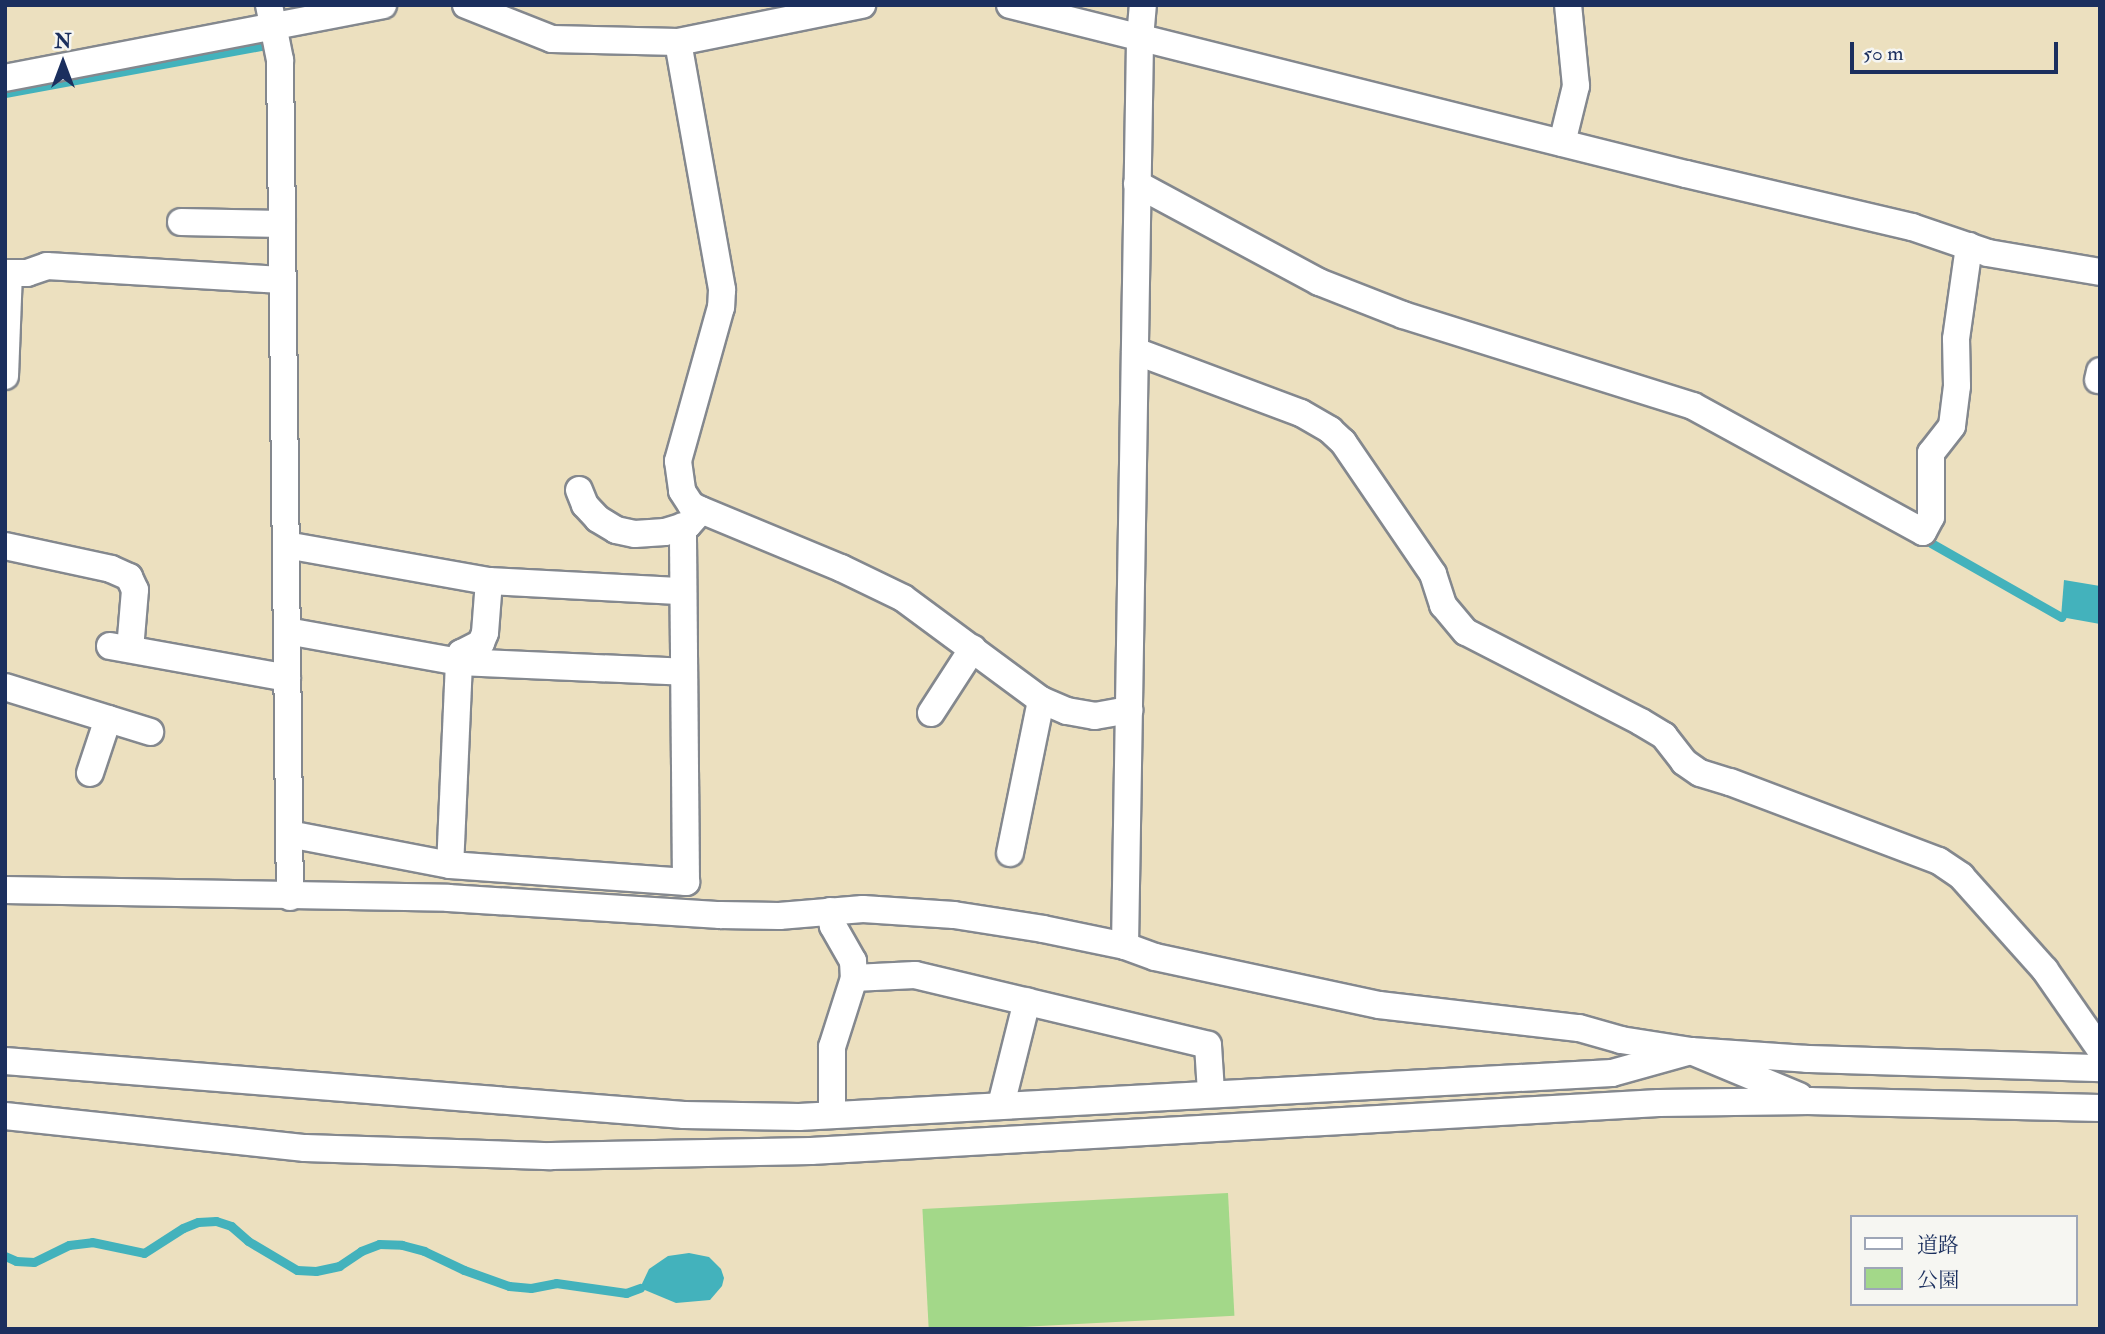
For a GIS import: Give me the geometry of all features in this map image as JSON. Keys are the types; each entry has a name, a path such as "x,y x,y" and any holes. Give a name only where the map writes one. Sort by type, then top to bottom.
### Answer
{"street":[{"path":"5,78 271,16 383,5"},
{"path":"467,5 552,39 678,42 862,5"},
{"path":"1010,5 1912,227 1989,253 2100,272"},
{"path":"1125,946 1137,184 1143,5"},
{"path":"1562,143 1576,86 1568,5"},
{"path":"271,16 280,60 290,897"},
{"path":"289,834 450,865 686,882 683,591 692,518 691,505 682,491 678,461 721,307 722,290 678,42"},
{"path":"1137,184 1320,282 1355,296 1403,315 1693,406 1923,532 1931,517 1931,453 1952,426 1957,386 1956,339 1969,246"},
{"path":"181,222 282,224"},
{"path":"5,376 7,273 27,273 47,266 113,258 282,280"},
{"path":"1135,351 1301,413 1330,430 1343,442 1433,574 1443,605 1466,632 1641,722 1664,736 1684,762 1700,773 1939,862 1961,876 2045,970 2100,1049"},
{"path":"579,490 584,505 616,530 635,534 665,532 692,518 841,568 903,598 1041,700 1067,711 1095,716 1129,710"},
{"path":"286,545 489,580 683,591"},
{"path":"5,547 111,569 128,577 135,590 120,648 288,678"},
{"path":"450,865 459,662 461,653 481,643 485,633 489,580"},
{"path":"287,631 459,662 684,672"},
{"path":"931,713 973,649"},
{"path":"5,687 150,732"},
{"path":"1010,853 1041,700"},
{"path":"90,773 108,719"},
{"path":"5,890 448,898 720,915 779,916 830,911 897,910 995,919 1125,946 1155,957 1379,1005 1579,1028 1621,1040 1691,1051 1808,1059 2100,1068"},
{"path":"830,911 833,926 853,961 854,978 832,1047 832,1115"},
{"path":"854,978 915,975 1208,1045 1211,1093"},
{"path":"1001,1104 1027,1000"},
{"path":"5,1061 684,1115 832,1115 1612,1073 1691,1051 1810,1101"},
{"path":"5,1116 305,1148 551,1156 688,1155 1258,1127 1659,1103 1810,1101 2100,1108"}],"green space":[{"path":"1228,1193 1234,1316 983,1329 929,1329 922,1209"}],"water":[{"path":"2064,580 2100,586 2100,624 2061,617"},
{"path":"689,1253 709,1257 721,1269 724,1278 722,1286 710,1300 676,1303 640,1288 649,1269 668,1256"}],"waterway":[{"path":"5,93 266,45"},
{"path":"1931,543 2061,617"},
{"path":"5,1256 16,1261 34,1262 69,1245 92,1242 144,1253 183,1228 198,1222 216,1221 231,1226 248,1241 297,1270 316,1271 339,1266 361,1251 379,1244 402,1245 424,1251 464,1270 509,1286 531,1288 556,1283 626,1293 640,1288"}]}
